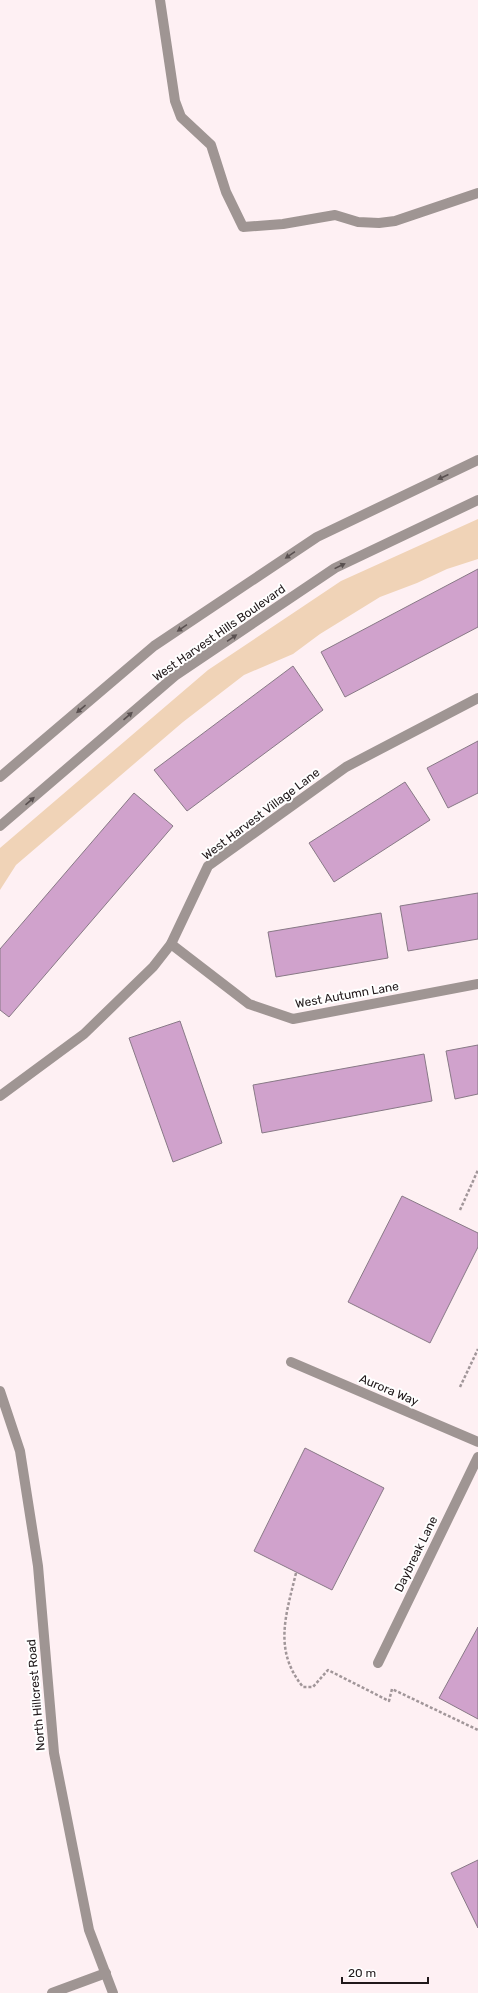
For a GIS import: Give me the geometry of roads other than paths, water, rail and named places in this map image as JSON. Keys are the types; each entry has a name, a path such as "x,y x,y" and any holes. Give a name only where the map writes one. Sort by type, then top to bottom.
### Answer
{"street":[{"path":"160,0 176,101 181,117 211,145 226,192 243,227 283,224 334,215 358,222 379,224 395,221 478,193"},
{"name":"West Harvest Hills Boulevard","path":"0,778 154,646 317,537 478,460"},
{"name":"West Harvest Hills Boulevard","path":"0,826 176,675 189,666 335,568 478,500"},
{"name":"West Harvest Village Lane","path":"0,1096 84,1034 153,967 171,944 208,866 346,767 478,698"},
{"name":"West Autumn Lane","path":"171,944 248,1004 293,1019 478,984"},
{"name":"Aurora Way","path":"291,1362 478,1442"},
{"name":"North Hillcrest Road","path":"0,1391 20,1451 38,1566 54,1753 89,1930 113,1993"},
{"name":"Daybreak Lane","path":"378,1663 478,1457"},
{"path":"52,1993 106,1973"}]}
